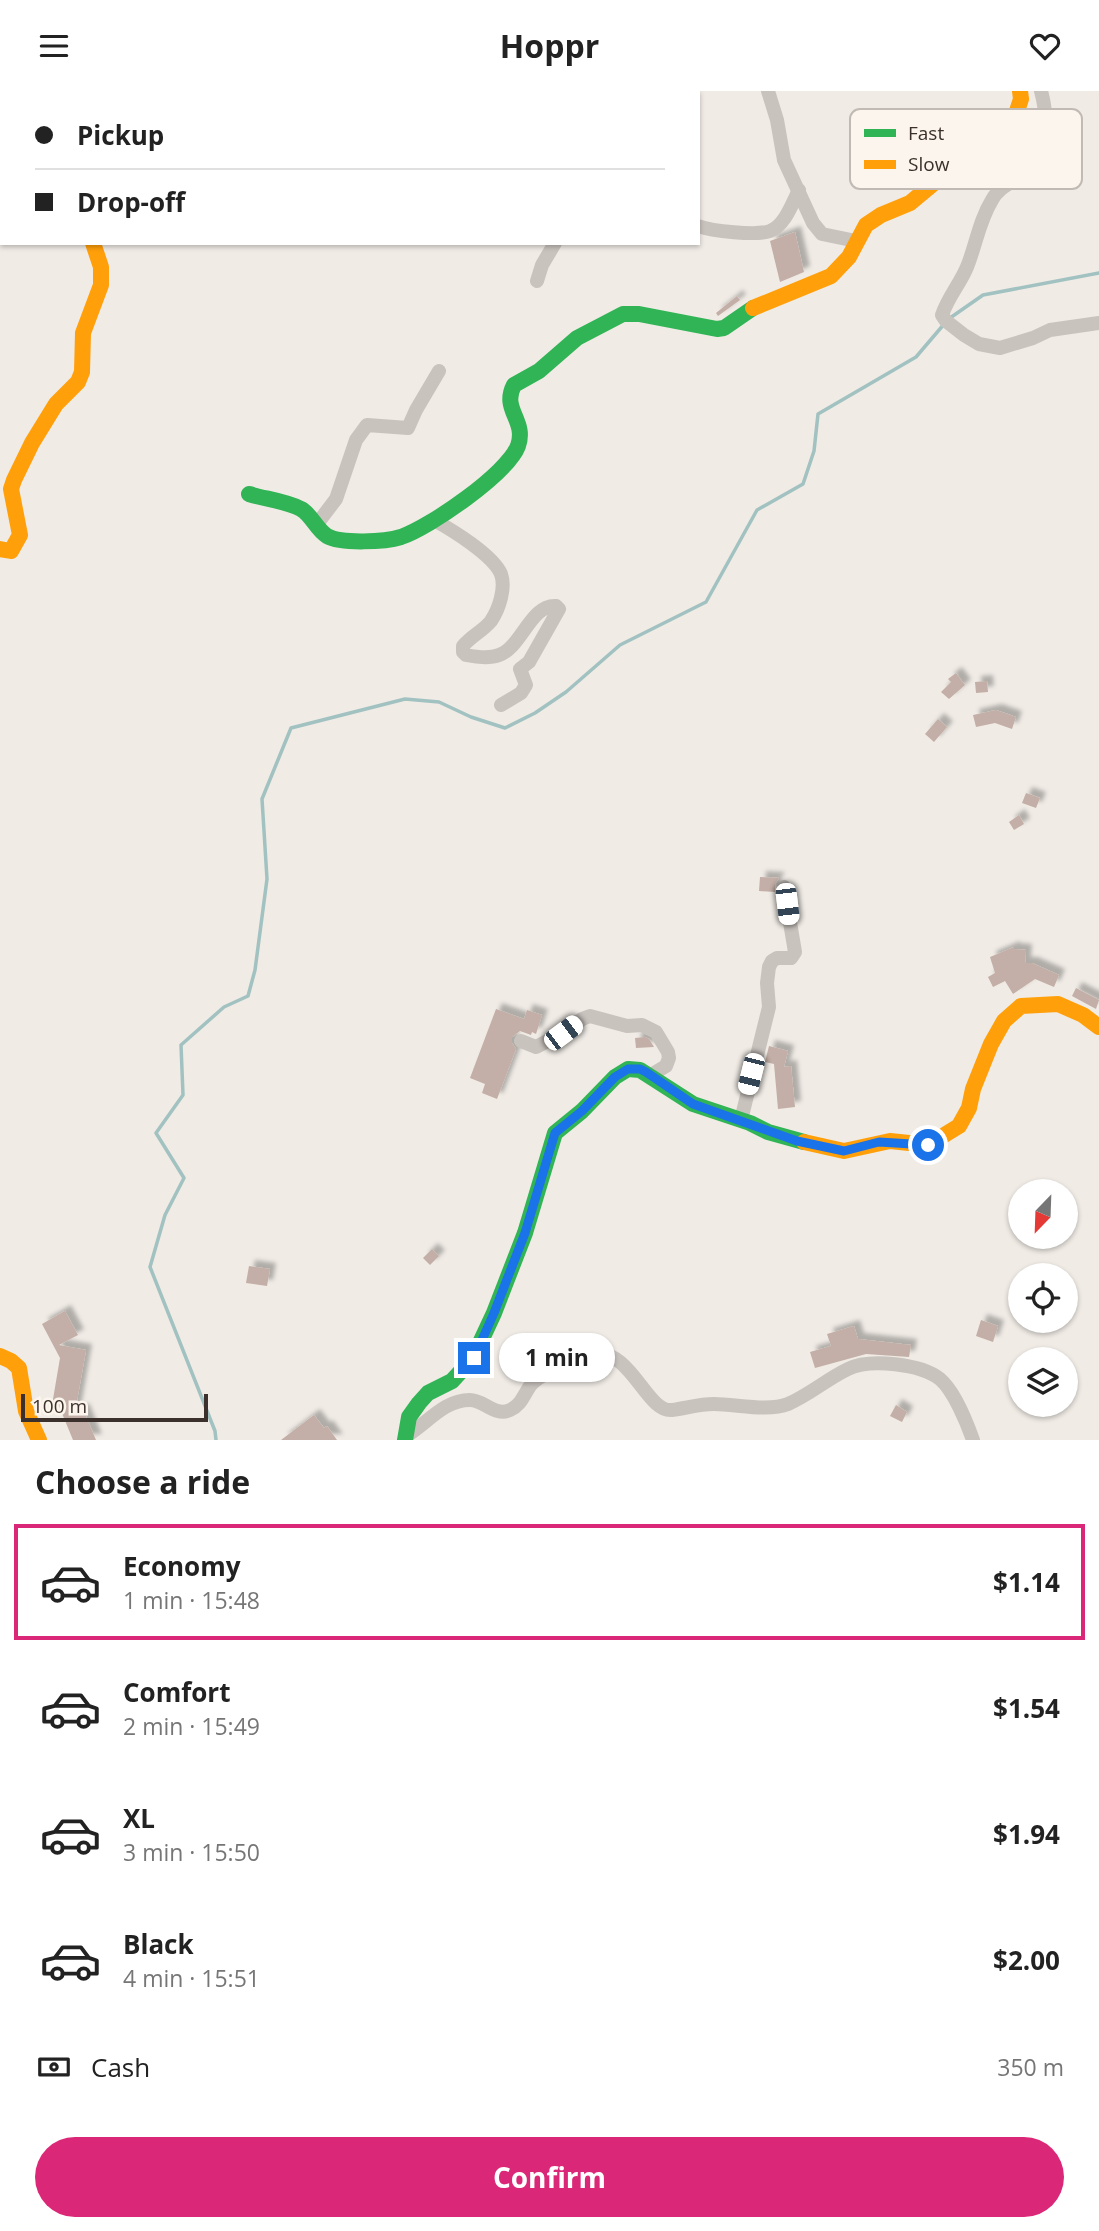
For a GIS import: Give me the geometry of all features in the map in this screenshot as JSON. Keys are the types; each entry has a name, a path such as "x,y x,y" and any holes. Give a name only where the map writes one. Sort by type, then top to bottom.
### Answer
{"street":[{"path":"768,91 777,120 784,160 813,223 830,237 856,241"},
{"path":"1018,109 1020,91"},
{"path":"1041,91 1046,109"},
{"path":"249,494 302,509 327,536 376,541 400,537 461,503 492,476 517,448 521,431 509,401 514,385 539,371 577,338 623,314 639,314 717,329 724,328 746,312 772,299 831,276 849,257 866,225 881,215 910,203 927,189"},
{"path":"1001,189 993,197 980,223 966,271 942,315 946,321 979,344 1000,348 1034,338 1050,330 1099,323"},
{"path":"700,227 711,231 770,231 787,216 799,190"},
{"path":"0,549 11,551 20,535 11,489 18,470 56,404 78,382 82,372 83,333 101,285 101,267 94,245"},
{"path":"537,281 542,265 554,245"},
{"path":"317,524 336,499 356,440 367,425 408,428 439,372"},
{"path":"434,520 462,536 500,571 503,584 498,605 492,619 482,631 463,646 466,655 500,655 513,646 525,628 546,607 556,606 559,609 529,662 520,670 526,685 521,693 501,705"},
{"path":"741,1120 769,1007 769,967 777,958 791,958 794,952 783,887"},
{"path":"406,1438 410,1417 419,1403 428,1393 452,1381 474,1358 525,1233 555,1133 582,1111 615,1077 628,1069 640,1069 693,1104 797,1141 844,1151 879,1142 928,1145 959,1126 969,1108 973,1089 991,1044 1004,1021 1021,1006 1058,1005 1083,1015 1099,1027"},
{"path":"521,1041 536,1047 590,1016 627,1026 642,1025 656,1032 670,1058 666,1066 651,1075"},
{"path":"406,1438 433,1414 452,1404 472,1400 498,1412 509,1411 523,1401 530,1385 543,1374 594,1354 608,1354 641,1383 655,1404 663,1410 671,1411 693,1405 786,1405 863,1363 900,1365 940,1379 958,1406 973,1440"},
{"path":"0,1356 19,1368 26,1411 39,1440"}],"building":[{"path":"795,232 804,272 780,282 770,241"},
{"path":"737,296 740,300 718,316 716,313"},
{"path":"956,673 965,685 949,699 941,692 951,682 948,679"},
{"path":"987,681 988,692 976,693 975,682"},
{"path":"996,710 1016,717 1012,729 995,723 976,727 973,715"},
{"path":"938,719 947,727 934,742 925,734"},
{"path":"1026,793 1040,798 1036,808 1022,803"},
{"path":"1019,815 1024,824 1014,830 1009,822"},
{"path":"760,877 779,878 775,884 775,892 759,891"},
{"path":"1014,947 1026,950 1025,963 1032,963 1059,975 1054,987 1035,979 1013,994 1005,981 993,987 988,977 995,973 990,957"},
{"path":"1076,988 1099,1000 1096,1009 1072,996"},
{"path":"496,1009 524,1019 527,1010 542,1015 536,1034 520,1031 512,1037 516,1049 497,1099 482,1093 485,1084 470,1078"},
{"path":"645,1037 654,1047 636,1048 635,1038"},
{"path":"769,1046 788,1051 784,1067 791,1066 795,1107 778,1109 774,1064 765,1062"},
{"path":"432,1249 439,1256 430,1265 423,1258"},
{"path":"249,1266 270,1269 267,1286 246,1283"},
{"path":"65,1311 78,1335 59,1345 86,1350 75,1412 83,1409 96,1440 73,1440 59,1406 52,1405 60,1358 42,1324"},
{"path":"981,1320 998,1326 993,1342 976,1336"},
{"path":"854,1326 858,1339 911,1345 909,1357 866,1354 815,1368 810,1352 831,1346 827,1334"},
{"path":"896,1405 907,1412 902,1422 890,1416"},
{"path":"314,1415 324,1428 327,1426 337,1440 281,1440"}],"waterway":[{"path":"950,318 983,295 1099,273"},
{"path":"216,1440 215,1431 150,1267 165,1215 184,1178 156,1133 183,1095 181,1045 224,1007 248,996 255,970 267,879 262,799 291,728 405,699 439,702 471,717 505,728 535,713 566,692 620,645 706,602 757,510 803,484 814,451 818,414 916,357 945,323"}],"traffic: fast":[{"path":"249,494 301,509 323,533 334,539 363,541 401,537 448,511 484,484 511,458 520,437 510,401 514,385 539,371 577,338 623,314 639,314 717,329 724,328 753,308"},
{"path":"405,1440 409,1417 419,1403 428,1393 452,1381 473,1358 494,1313 525,1233 555,1133 582,1111 615,1077 628,1069 640,1070 693,1104 750,1123 768,1132 804,1142"}],"traffic: slow":[{"path":"1018,109 1020,91"},
{"path":"753,308 831,276 849,257 866,225 881,215 910,203 927,189"},
{"path":"0,549 11,551 20,535 11,489 14,480 32,443 56,404 78,382 82,372 83,333 101,285 101,267 94,245"},
{"path":"804,1142 844,1151 890,1141 928,1145 959,1126 969,1108 973,1089 991,1044 1004,1021 1021,1006 1058,1004 1083,1015 1099,1027"},
{"path":"0,1356 19,1368 26,1411 39,1440"}],"route":[{"path":"474,1358 525,1233 555,1133 582,1111 615,1077 628,1069 646,1072 693,1104 797,1141 844,1151 890,1141 928,1145"}]}
